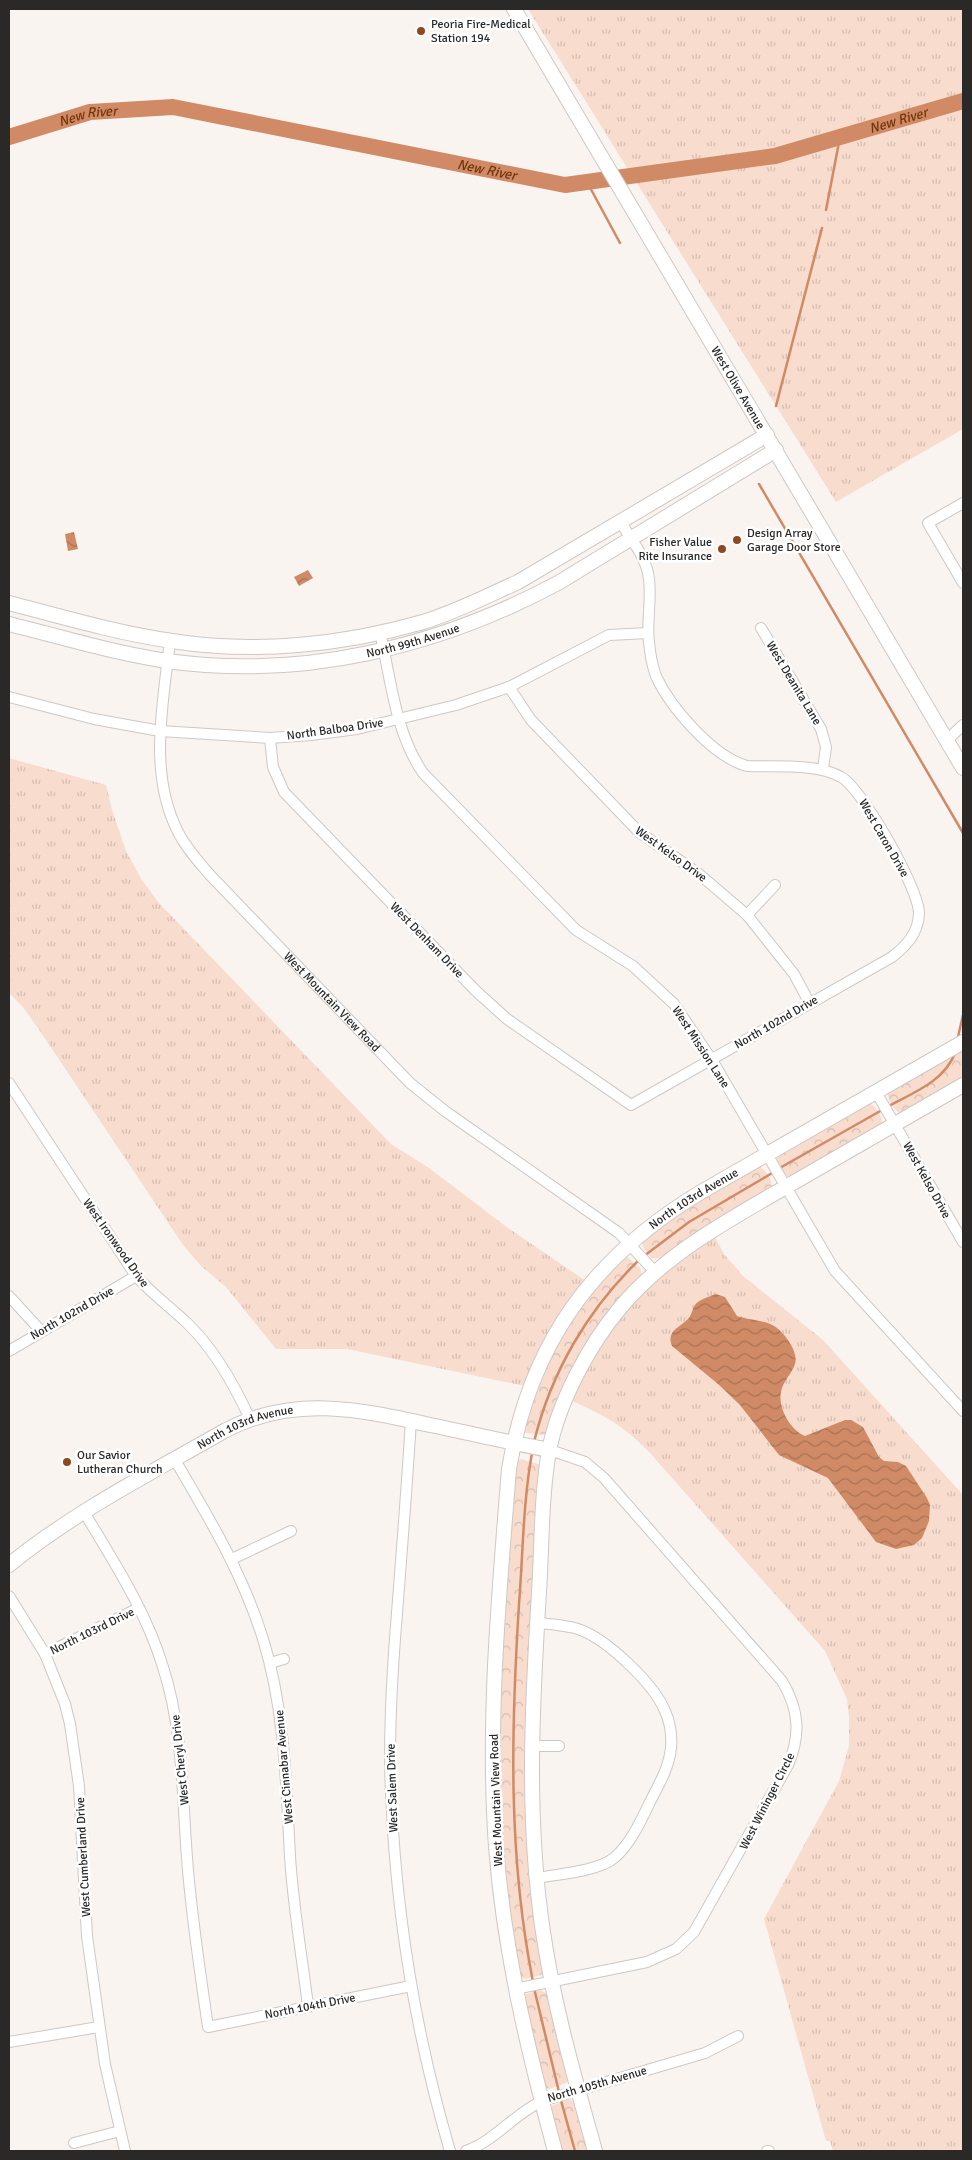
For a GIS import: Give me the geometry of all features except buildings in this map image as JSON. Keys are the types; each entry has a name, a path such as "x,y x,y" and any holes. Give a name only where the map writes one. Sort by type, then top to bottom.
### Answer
{"street":[{"name":"West Olive Avenue","path":"514,9 654,242 963,768"},
{"name":"North 99th Avenue","path":"9,603 170,641 216,645 282,646 338,640 380,632 425,621 480,600 518,582 621,523 767,435"},
{"name":"North 99th Avenue","path":"9,624 130,654 168,661 258,667 314,663 384,650 456,630 506,610 558,583 776,450"},
{"path":"963,503 928,523 963,583"},
{"name":"West Caron Drive","path":"621,523 641,554 649,575 651,591 648,633 652,664 664,691 673,705 716,750 738,764 823,769 842,777 856,790 915,891 919,913 916,932"},
{"name":"West Deanita Lane","path":"761,628 821,729 826,747 823,769"},
{"name":"West Mission Lane","path":"380,632 399,720 407,747 423,773 576,930 633,966 658,988 688,1023 712,1060 835,1271 963,1411"},
{"name":"North Balboa Drive","path":"9,697 94,719 160,731 270,738 311,735 399,720 456,705 509,687 609,635 648,633"},
{"name":"West Mountain View Road","path":"170,641 160,731 160,769 166,802 178,832 210,875 426,1097 629,1242 655,1272"},
{"name":"West Kelso Drive","path":"509,687 531,720 639,832 699,874 747,914 794,974 809,1002"},
{"path":"947,740 963,724"},
{"path":"947,740 963,736"},
{"name":"West Denham Drive","path":"270,738 273,767 284,792 476,991 507,1019 631,1105"},
{"path":"747,914 775,885"},
{"name":"North 102nd Drive","path":"631,1105 712,1060 809,1002 892,957 904,948 916,932"},
{"name":"North 103rd Avenue","path":"513,1443 529,1388 557,1332 597,1275 629,1242 682,1204 963,1042"},
{"path":"595,2151 577,2089 543,1932 532,1806 531,1746 537,1623 550,1450 565,1402 593,1345 619,1309 655,1272 711,1230 963,1084"},
{"name":"West Ironwood Drive","path":"10,1085 136,1276 154,1296 187,1323 205,1343 233,1384 250,1419"},
{"name":"West Kelso Drive","path":"876,1092 961,1235"},
{"name":"North 102nd Drive","path":"9,1350 136,1276"},
{"path":"9,1296 41,1332"},
{"name":"North 103rd Avenue","path":"9,1565 45,1536 175,1460 250,1419 285,1410 320,1407 347,1409 411,1420 550,1450"},
{"name":"West Salem Drive","path":"411,1420 394,1649 390,1793 398,1886 411,1986 427,2065 450,2151"},
{"name":"West Mountain View Road","path":"513,1443 505,1522 494,1696 493,1762 499,1874 516,1989 542,2101 556,2151"},
{"name":"West Wininger Circle","path":"516,1989 552,1980 647,1962 676,1949 694,1932 788,1765 794,1753 798,1723 794,1703 782,1681 604,1478 585,1462 550,1450"},
{"name":"West Cinnabar Avenue","path":"175,1460 232,1560 256,1617 270,1663 284,1736 293,1886 308,2006"},
{"name":"West Cheryl Drive","path":"84,1512 140,1608 164,1667 178,1725 188,1875 208,2027"},
{"path":"232,1560 291,1531"},
{"name":"West Cumberland Drive","path":"9,1596 45,1654 65,1704 77,1763 87,1936 99,2027 125,2151"},
{"name":"North 103rd Drive","path":"45,1654 140,1608"},
{"path":"537,1623 578,1629 604,1642 621,1655 665,1710 670,1726 671,1746 665,1772 645,1813 621,1852 605,1864 538,1878"},
{"path":"270,1663 284,1659"},
{"path":"531,1746 559,1746"},
{"name":"North 104th Drive","path":"208,2027 411,1986"},
{"path":"9,2042 99,2027"},
{"name":"North 105th Avenue","path":"466,2151 488,2141 524,2110 542,2101 577,2089 705,2053 738,2036"},
{"path":"74,2143 120,2131"}],"green space":[{"path":"528,9 963,9 963,429 836,502"},
{"path":"9,758 106,785 112,810 126,851 142,880 158,902 391,1144 429,1168 508,1228 586,1281 525,1386 347,1349 276,1349 226,1287 201,1266 183,1245 46,1040 23,1007 9,993"},
{"path":"963,1046 963,1079 901,1114 896,1110 890,1101 888,1092"},
{"path":"867,1102 879,1112 882,1122 881,1126 789,1177 785,1173 779,1165 777,1156"},
{"path":"759,1166 768,1176 772,1188 662,1259 651,1258 644,1249 641,1240 668,1218"},
{"path":"714,1235 724,1254 743,1276 823,1340 963,1495 963,2151 833,2151 830,2141 826,2141 764,1919 839,1781 849,1746 847,1699 825,1651 650,1453 614,1422 572,1401 580,1381 611,1327 660,1274"},
{"path":"625,1255 640,1268 642,1275 546,1435 526,1433 524,1431 544,1367 586,1296"},
{"path":"521,1459 541,1465 525,1747 526,1803 544,1970 541,1975 525,1979 519,1977 500,1849 497,1694 516,1462"},
{"path":"540,1990 548,1994 569,2078 566,2083 549,2089 543,2087 523,1995"},
{"path":"570,2099 576,2105 590,2151 560,2151 549,2110 553,2105"}],"water":[{"path":"74,532 78,549 68,551 65,534"},
{"path":"308,570 313,578 299,586 294,577"},
{"path":"716,1294 725,1297 737,1316 766,1322 774,1326 793,1348 796,1359 795,1364 782,1388 781,1402 785,1416 799,1433 805,1436 845,1420 851,1420 863,1427 879,1457 884,1461 898,1462 906,1466 930,1505 929,1521 922,1538 914,1545 896,1549 876,1542 828,1478 779,1455 740,1405 672,1346 672,1333 689,1317 695,1305"}],"waterway":[{"name":"New River","path":"9,137 90,112 173,107 565,185 775,156 963,101"},
{"path":"826,210 840,137"},
{"path":"587,182 620,243"},
{"path":"776,406 822,228"},
{"path":"759,484 963,833"},
{"path":"958,1037 963,1015"},
{"path":"887,1107 926,1086 935,1079 950,1063 955,1053"},
{"path":"778,1169 882,1110"},
{"path":"644,1256 689,1222 774,1172"},
{"path":"534,1442 550,1391 574,1343 604,1299 640,1259"},
{"path":"532,1453 524,1528 516,1652 513,1747 515,1841 519,1888 533,1982"},
{"path":"534,1988 559,2092"},
{"path":"560,2097 575,2151"}],"place":[{"name":"Peoria Fire-Medical Station 194","path":"421,31"},
{"name":"Design Array Garage Door Store","path":"737,540"},
{"name":"Fisher Value Rite Insurance","path":"722,549"},
{"name":"Our Savior Lutheran Church","path":"67,1462"}]}
